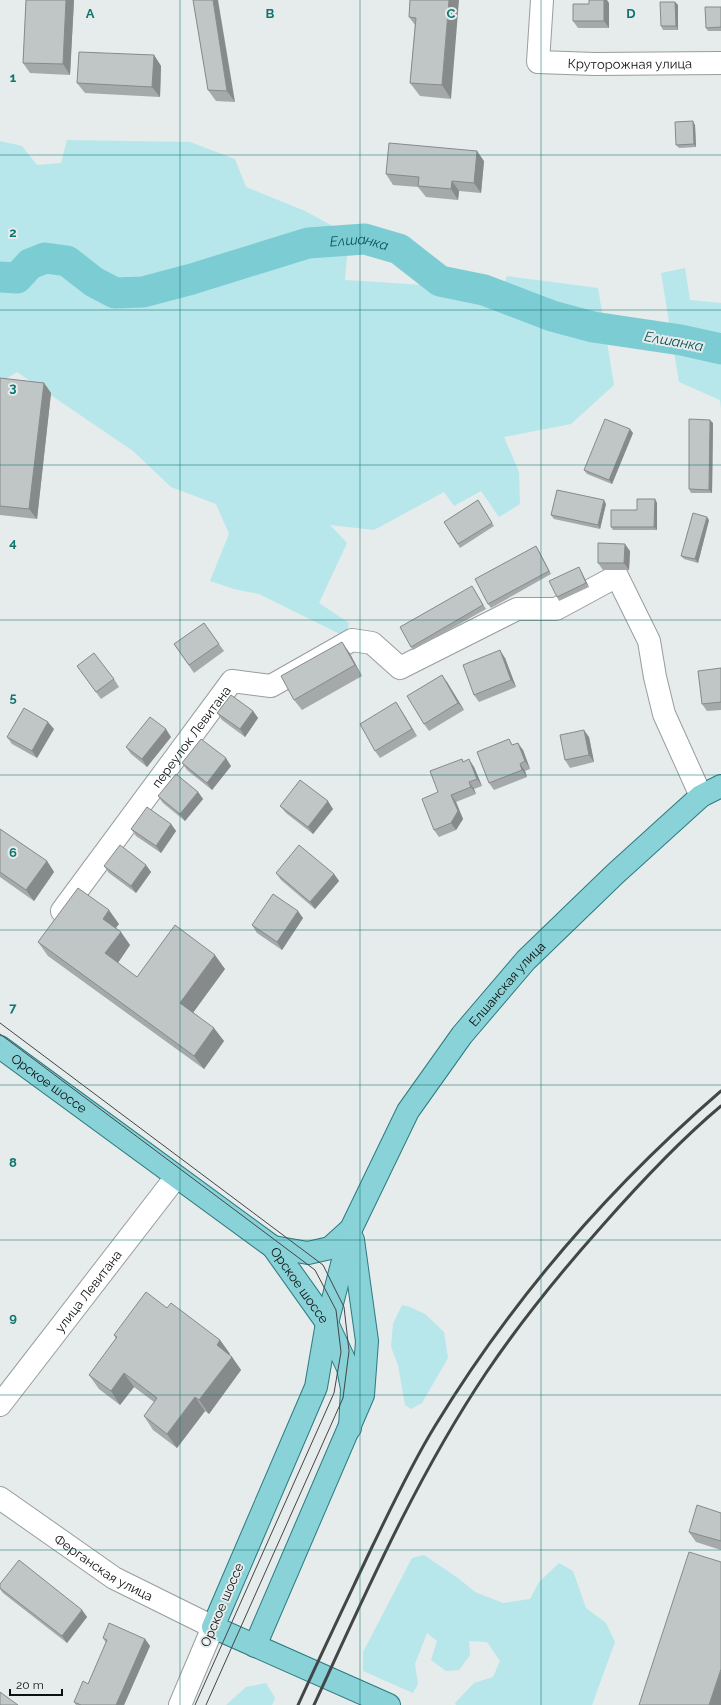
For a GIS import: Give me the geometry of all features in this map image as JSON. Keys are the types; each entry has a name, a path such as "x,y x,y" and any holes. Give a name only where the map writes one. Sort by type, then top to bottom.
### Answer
{"main road":[{"name":"Елшанская улица","path":"351,1229 408,1111 462,1035 526,960 615,874 701,796 721,786"},
{"name":"Орское шоссе","path":"0,1047 273,1248 327,1323 316,1388 213,1627"},
{"path":"273,1248 308,1253 330,1248 351,1229"},
{"path":"350,1428 352,1389 348,1368 327,1323 351,1229"},
{"path":"255,1646 363,1396 367,1341 351,1229"},
{"path":"213,1627 390,1705"}],"street":[{"name":"Круторожная улица","path":"542,0 538,62 595,64 721,63"},
{"name":"переулок Левитана","path":"51,925 232,680 271,686 352,640 372,643 400,668 518,609 556,608 617,576 649,642 655,677 664,714 676,739 681,755 701,796"},
{"name":"улица Левитана","path":"0,1405 176,1177"},
{"name":"Ферганская улица","path":"0,1498 114,1578 213,1627"},
{"name":"Орское шоссе","path":"180,1705 213,1627"}],"shaded area":[{"path":"67,140 190,142 235,159 246,187 305,211 349,235 345,280 502,290 507,276 598,288 614,385 571,424 504,437 519,472 520,504 499,517 481,491 454,506 444,492 374,530 330,525 347,543 319,603 349,623 346,637 259,594 234,589 210,581 229,534 216,504 171,487 133,451 17,372 6,379 0,378 0,141 22,146 37,165 61,163"},
{"path":"685,268 690,300 721,303 721,409 720,400 679,382 661,273"},
{"path":"402,1305 425,1314 444,1332 448,1358 422,1403 411,1409 405,1405 398,1365 391,1347 393,1324"},
{"path":"424,1555 458,1578 475,1592 503,1603 530,1599 539,1582 559,1563 573,1571 586,1608 606,1623 615,1642 592,1705 456,1705 455,1703 474,1683 493,1677 500,1661 487,1642 469,1641 470,1655 459,1670 446,1671 431,1660 437,1641 427,1633 415,1664 418,1684 413,1693 363,1671 363,1652 412,1558"},
{"path":"266,1683 275,1698 272,1705 226,1705 246,1687"}],"building":[{"path":"26,0 66,0 63,64 23,63"},
{"path":"193,0 213,0 227,91 208,90"},
{"path":"410,0 449,0 442,85 410,83 416,18 409,17"},
{"path":"589,0 604,0 604,21 573,21 573,4 589,4"},
{"path":"660,2 675,2 676,26 661,26"},
{"path":"705,7 721,7 721,27 706,28"},
{"path":"79,52 154,55 152,87 77,83"},
{"path":"693,121 694,144 676,145 675,122"},
{"path":"389,143 477,151 474,183 452,181 451,189 418,186 419,177 386,174"},
{"path":"0,378 44,383 29,509 0,506"},
{"path":"605,419 630,429 609,480 584,470"},
{"path":"689,419 710,420 709,490 689,489"},
{"path":"557,490 604,500 598,525 551,515"},
{"path":"637,499 655,499 654,527 611,527 611,510 637,510"},
{"path":"478,500 492,523 458,544 444,522"},
{"path":"693,513 707,517 695,559 681,556"},
{"path":"598,543 625,544 624,563 598,563"},
{"path":"536,546 549,571 488,604 475,579"},
{"path":"579,567 586,583 557,597 549,581"},
{"path":"472,586 483,605 411,647 400,627"},
{"path":"204,623 219,644 189,665 174,644"},
{"path":"342,642 355,665 294,700 281,676"},
{"path":"500,650 511,680 474,695 463,665"},
{"path":"94,653 114,679 96,692 77,666"},
{"path":"721,668 721,702 702,704 698,671"},
{"path":"442,675 458,703 424,724 407,696"},
{"path":"231,695 253,711 240,729 217,713"},
{"path":"396,702 412,729 375,751 360,724"},
{"path":"24,708 48,722 32,751 7,737"},
{"path":"150,717 166,729 142,759 126,747"},
{"path":"584,730 589,755 565,760 560,735"},
{"path":"201,739 226,758 207,783 182,763"},
{"path":"509,739 512,745 518,743 525,761 520,764 522,770 489,783 477,752"},
{"path":"462,759 463,762 469,759 477,779 469,782 471,787 451,795 458,811 451,823 434,830 422,799 438,792 430,771"},
{"path":"176,774 198,792 180,814 158,796"},
{"path":"300,780 328,801 308,827 280,806"},
{"path":"147,807 171,824 156,846 131,829"},
{"path":"0,829 47,861 26,890 0,872"},
{"path":"120,845 146,865 131,886 104,866"},
{"path":"299,845 334,874 310,902 276,873"},
{"path":"78,888 109,910 103,919 121,932 105,953 137,977 175,925 215,955 180,1003 214,1028 194,1056 38,942"},
{"path":"273,894 298,911 277,942 252,925"},
{"path":"146,1292 167,1308 171,1303 220,1340 217,1345 232,1357 199,1400 195,1397 167,1434 144,1416 157,1398 124,1373 111,1391 89,1375 117,1337 114,1335"},
{"path":"697,1505 721,1513 721,1541 689,1532"},
{"path":"689,1552 721,1562 721,1669 709,1705 639,1705"},
{"path":"19,1560 82,1610 62,1636 0,1588 0,1584"},
{"path":"109,1623 145,1639 116,1705 81,1705 74,1702 83,1681 88,1684 107,1640 103,1638"},
{"path":"0,1692 18,1705 0,1705"}],"waterway":[{"name":"Елшанка","path":"0,277 17,278 30,264 45,258 67,261 94,282 115,293 143,292 192,279 308,243 365,239 399,249 440,281 484,290 552,316 593,327 681,340 721,349"}],"tram line":[{"path":"0,1023 323,1265 344,1307 349,1351 343,1398 206,1705"},
{"path":"0,1034 315,1270 336,1310 341,1352 334,1393 195,1705"}],"railway":[{"path":"298,1705 372,1547 426,1441 496,1334 530,1290 602,1206 640,1166 721,1091"},
{"path":"314,1705 373,1577 415,1494 437,1452 486,1373 527,1316 587,1243 659,1164 689,1134 721,1106"}]}
